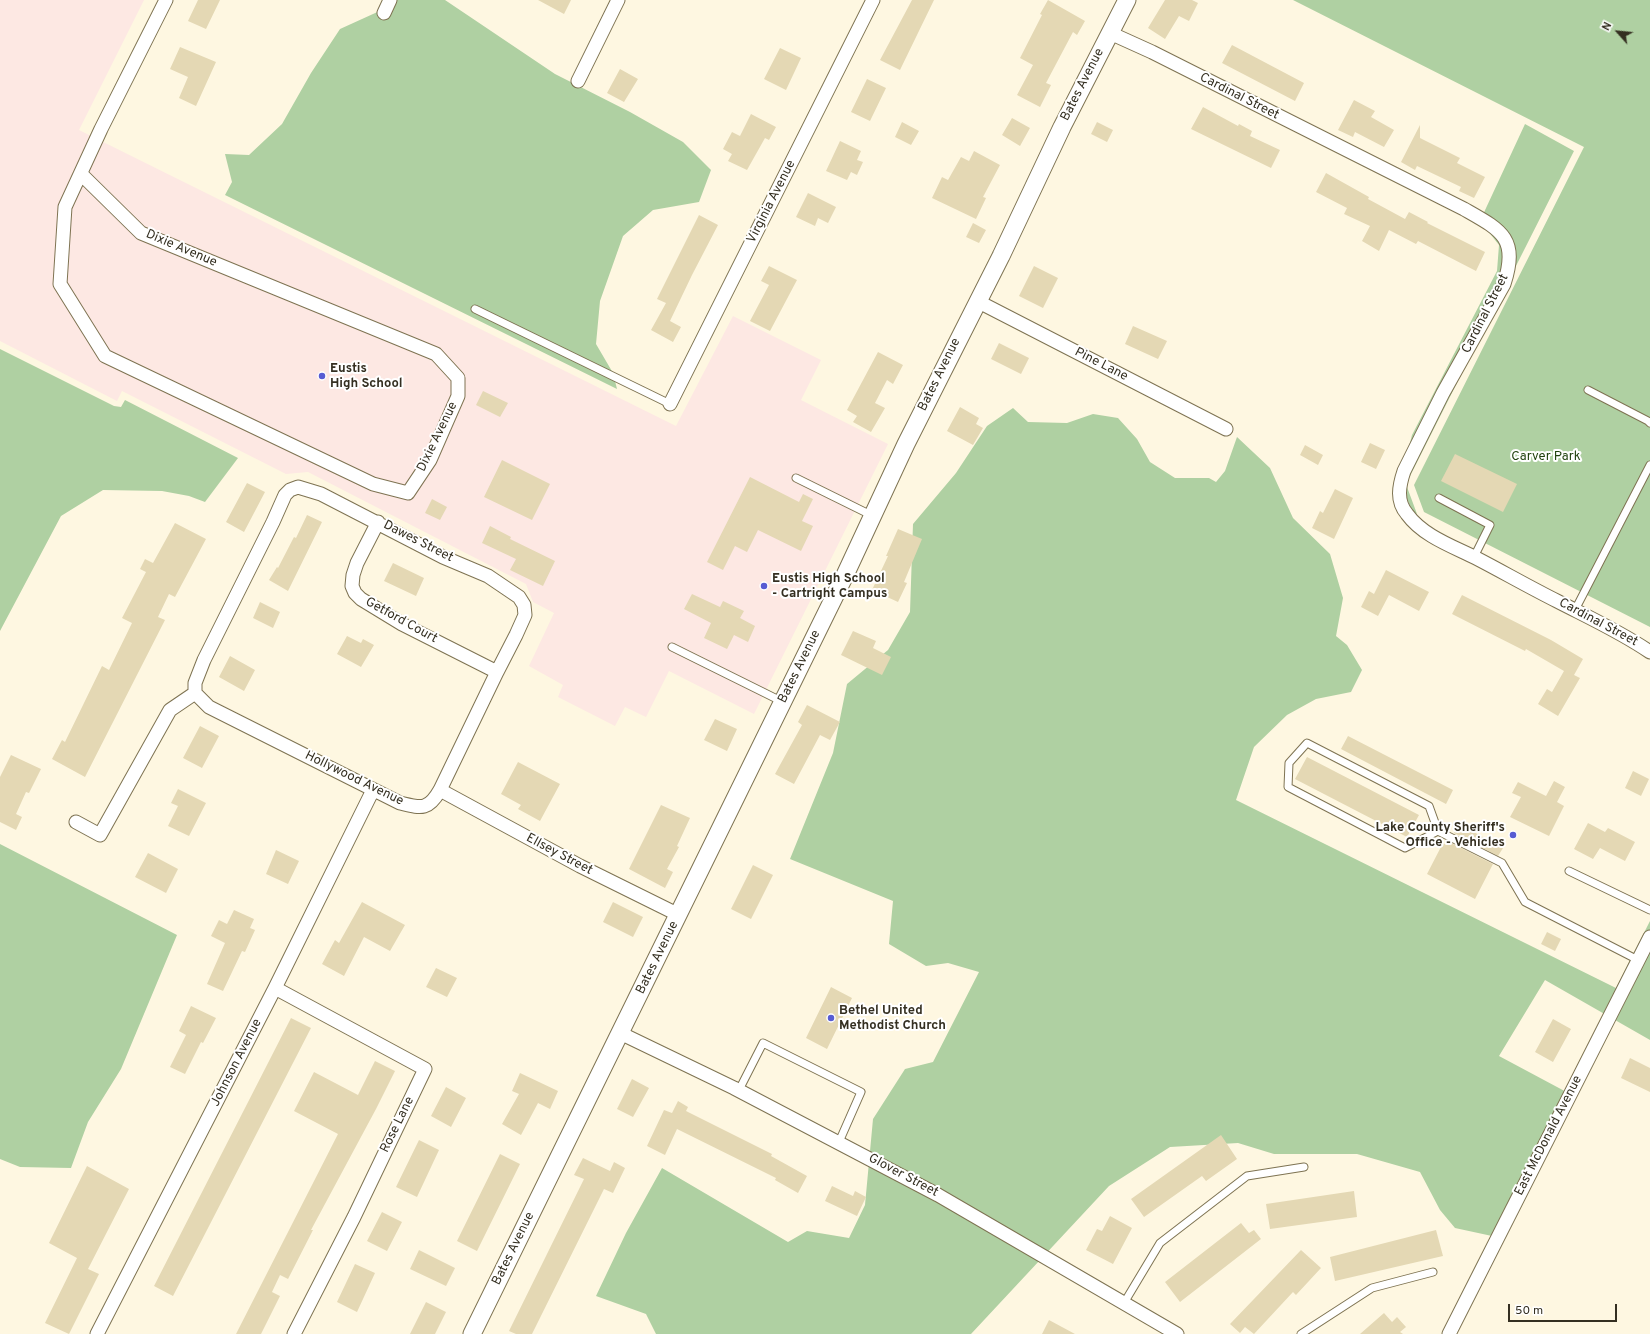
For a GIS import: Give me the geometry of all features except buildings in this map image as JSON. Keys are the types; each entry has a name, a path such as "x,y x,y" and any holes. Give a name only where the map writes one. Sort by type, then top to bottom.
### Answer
{"street":[{"name":"Dixie Avenue","path":"81,174 141,233 436,354 458,378 458,396 430,460 408,493 373,484 105,356 60,284 65,207 81,174 166,0"},
{"path":"384,13 390,0"},
{"path":"578,81 618,0"},
{"name":"Virginia Avenue","path":"670,404 873,0"},
{"name":"Bates Avenue","path":"472,1334 783,702 906,444 1001,256 1062,127 1127,0"},
{"name":"Cardinal Street","path":"1110,33 1152,52 1464,209 1500,232 1510,254 1510,265 1504,284 1443,393 1404,471 1400,484 1400,501 1407,515 1421,528 1447,544 1636,642 1650,652"},
{"name":"Pine Lane","path":"977,301 1226,429"},
{"name":"Dawes Street","path":"195,693 195,683 204,660 285,495 290,490 302,488 322,494 443,557 488,576 519,597 525,608"},
{"name":"Getford Court","path":"378,522 357,563 353,575 352,586 355,593 361,599 402,624 496,672"},
{"name":"Hollywood Avenue","path":"195,693 209,707 373,790 400,803 420,808 428,806 440,790 496,672 516,635 525,615 525,608"},
{"path":"76,822 100,835 170,710 195,693"},
{"name":"Johnson Avenue","path":"97,1334 275,988 373,790"},
{"name":"Ellsey Street","path":"440,790 580,866 679,915"},
{"name":"East McDonald Avenue","path":"1449,1334 1650,937"},
{"name":"Rose Lane","path":"275,988 425,1069 354,1217 294,1334"},
{"name":"Glover Street","path":"620,1033 739,1090 938,1195 1177,1334"}],"lane":[{"path":"475,308 670,404"},
{"path":"1588,390 1650,423"},
{"path":"1575,610 1650,465"},
{"path":"796,478 873,516"},
{"path":"1439,498 1490,525 1474,557"},
{"path":"672,647 783,702"},
{"path":"1438,831 1405,848 1288,787 1289,763 1307,743 1428,806 1438,831 1502,863 1525,902 1638,960"},
{"path":"1569,871 1650,910"},
{"path":"739,1090 763,1043 861,1092 839,1142"},
{"path":"1124,1303 1160,1243 1247,1176 1304,1167"},
{"path":"1301,1334 1372,1288 1433,1272"}],"shaded area":[{"name":"Eustis High School","path":"0,0 144,0 79,130 676,426 733,316 821,360 801,400 888,444 754,714 669,671 646,717 625,707 615,726 558,697 563,685 529,666 554,613 533,602 526,584 308,472 286,474 122,391 117,401 0,341"}],"green space":[{"path":"393,0 445,0 555,74 630,112 683,142 711,170 699,202 653,210 623,236 600,301 596,344 613,373 617,389 225,195 232,182 225,154 249,155 282,124 311,73 340,29 384,9"},
{"name":"Carver Park","path":"1293,0 1650,0 1650,627 1424,512 1414,485 1584,147"},
{"path":"1525,124 1574,151 1407,482 1407,487 1417,514 1412,511 1400,482 1412,435 1497,271 1499,245 1480,221"},
{"path":"0,349 114,406 121,407 125,400 238,458 205,502 189,496 162,491 103,490 61,516 0,631"},
{"path":"1013,408 1028,422 1067,423 1093,414 1118,418 1137,439 1150,462 1175,478 1209,478 1216,482 1225,471 1237,437 1270,468 1293,518 1330,554 1343,598 1336,636 1347,645 1362,670 1351,692 1316,699 1287,715 1254,747 1236,800 1616,988 1650,921 1650,1040 1545,980 1499,1056 1572,1095 1492,1236 1455,1228 1440,1210 1420,1172 1357,1154 1274,1154 1238,1143 1170,1147 1109,1186 971,1334 656,1334 646,1314 596,1296 626,1233 662,1168 788,1242 807,1231 849,1238 865,1205 873,1119 905,1069 933,1062 979,972 948,963 926,966 889,944 893,901 790,859 833,753 847,684 888,650 910,612 913,524 956,473 987,426"},
{"path":"0,844 177,935 121,1069 88,1122 71,1168 20,1167 0,1159"}],"place":[{"name":"Eustis High School","path":"322,376"},
{"name":"Eustis High School - Cartright Campus","path":"764,586"},
{"name":"Lake County Sheriff's Office - Vehicles","path":"1513,835"},
{"name":"Bethel United Methodist Church","path":"831,1018"}]}
